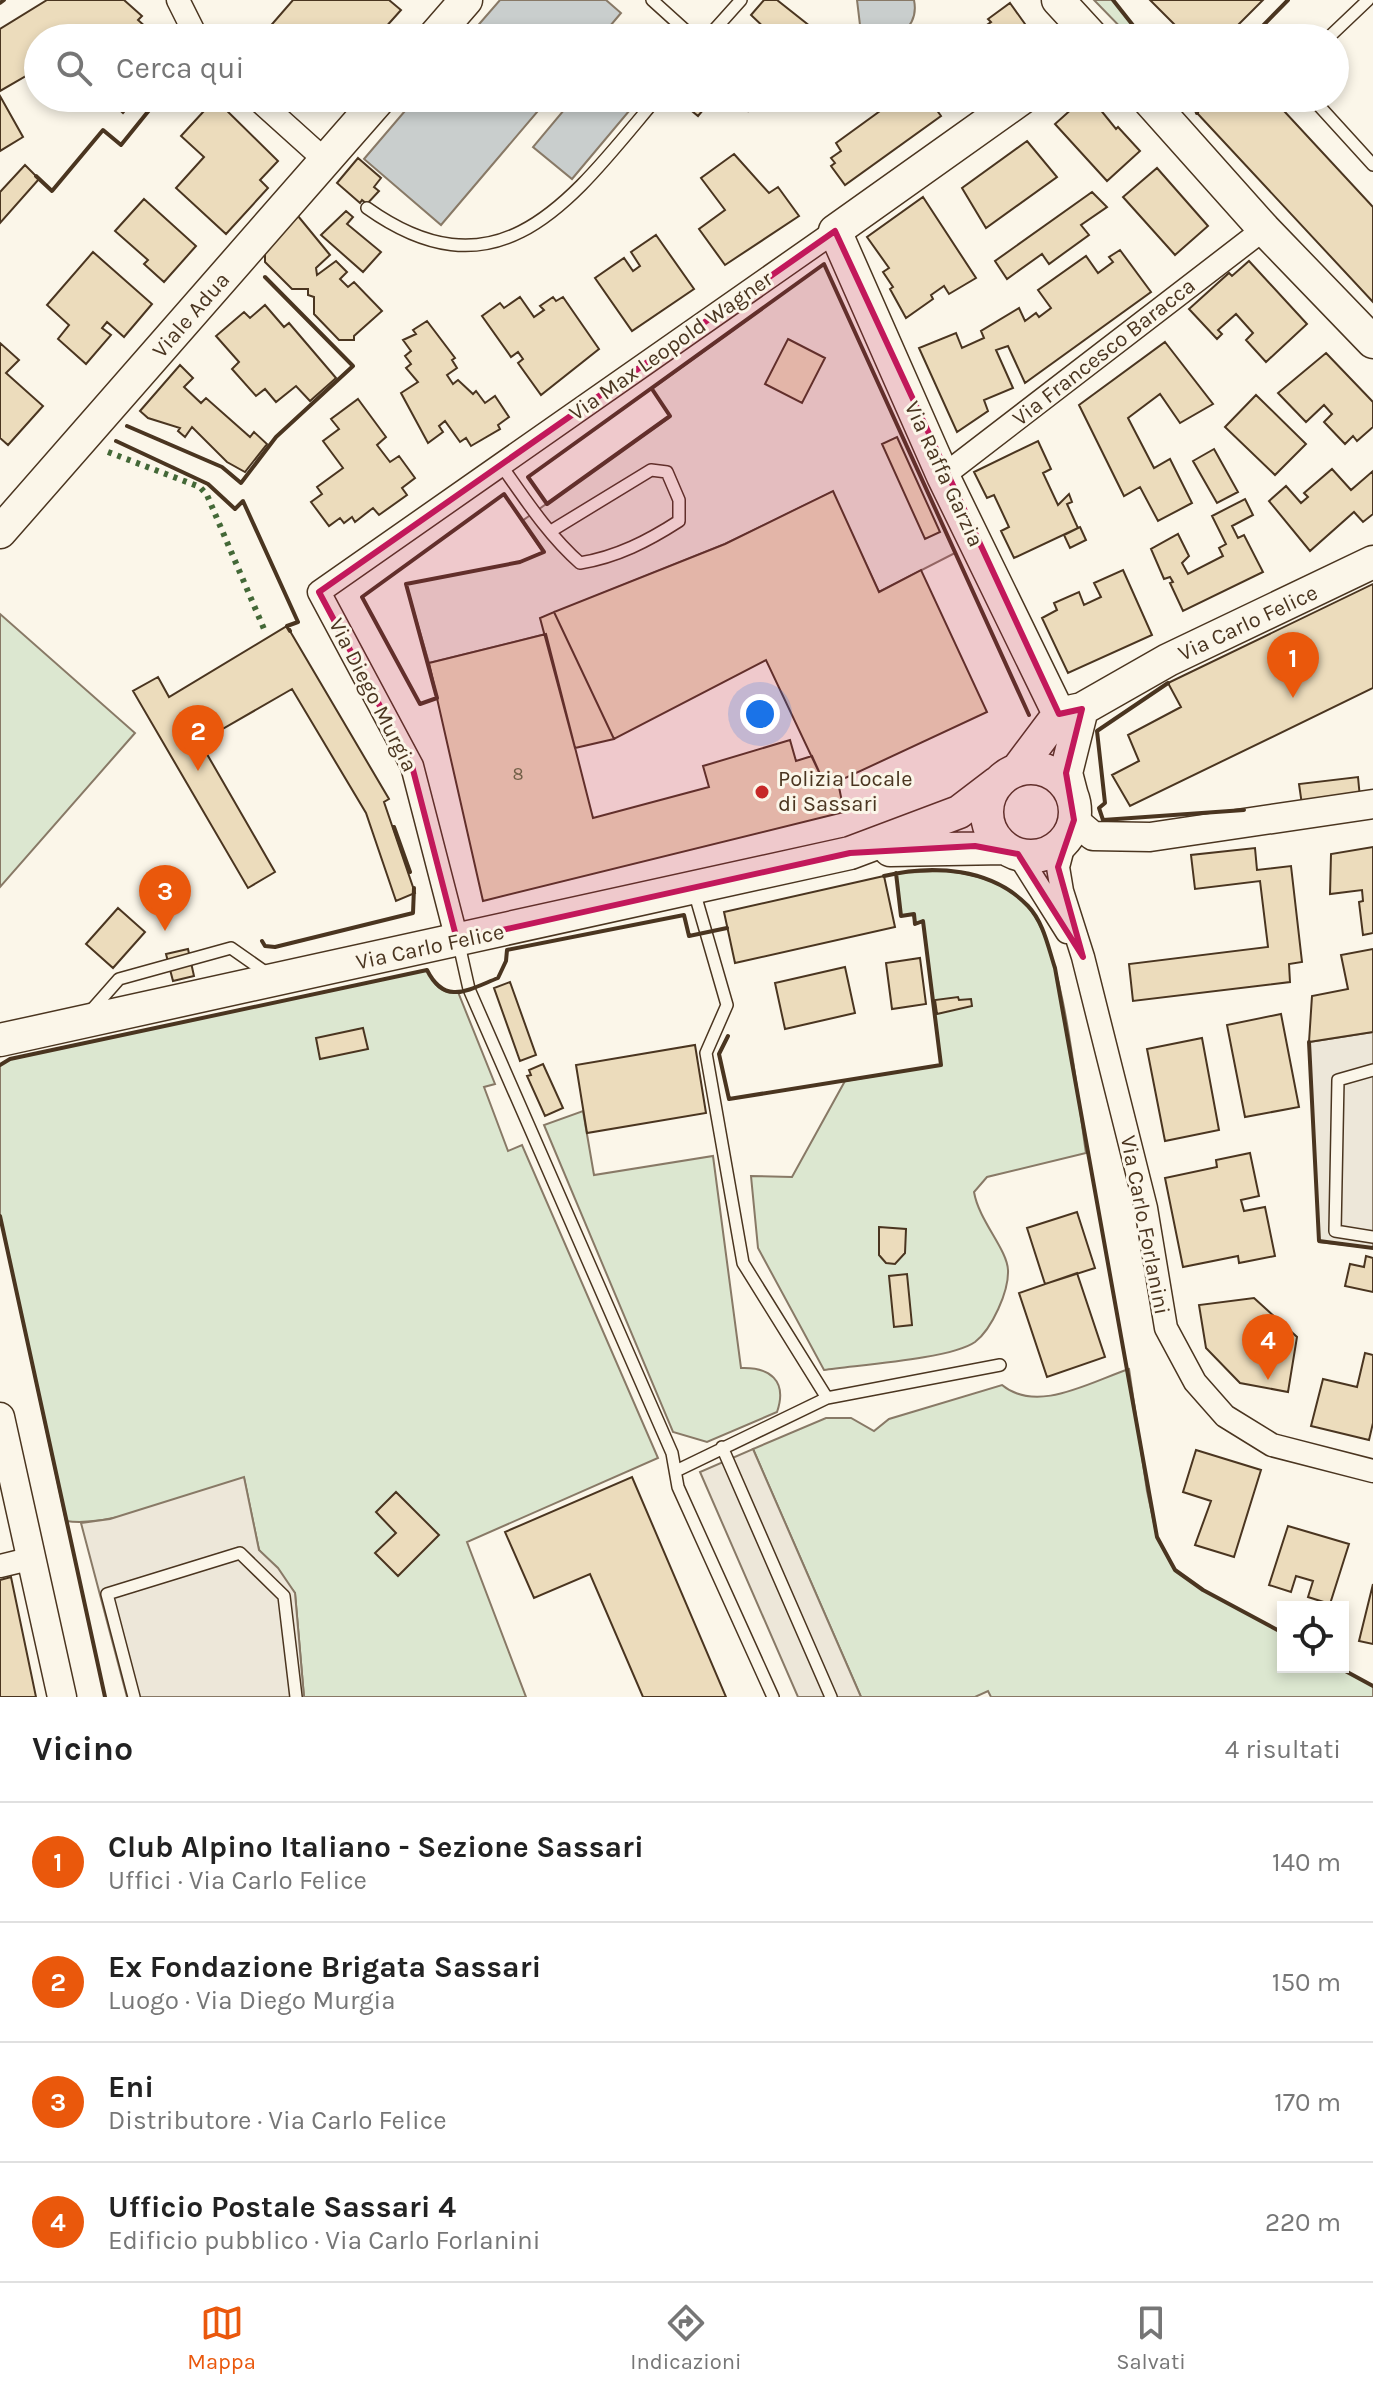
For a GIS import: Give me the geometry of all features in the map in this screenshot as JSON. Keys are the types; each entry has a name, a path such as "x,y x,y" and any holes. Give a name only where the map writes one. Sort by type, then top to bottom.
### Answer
{"main road":[{"path":"445,24 466,0"},
{"path":"1059,0 1080,24"},
{"name":"Viale Adua","path":"0,532 368,112"},
{"name":"Via Max Leopold Wagner","path":"835,231 1002,112"},
{"path":"1160,112 1264,229 1373,342"},
{"name":"Via Raffa Garzia","path":"835,231 943,476 1070,712"},
{"name":"Via Carlo Felice","path":"3,1042 850,853 959,812 1007,776 1070,712 1168,660 1373,562"},
{"path":"1070,712 1066,773 1071,818 1044,854 1011,851 991,832 986,812 1007,776 1043,769 1055,775 1071,818"},
{"name":"Via Carlo Felice","path":"850,853 975,846 1011,851"}],"street":[{"path":"178,0 190,24"},
{"path":"272,112 326,161"},
{"name":"Via Francesco Baracca","path":"943,476 1264,229"},
{"name":"Via Max Leopold Wagner","path":"319,592 835,231"},
{"name":"Via Diego Murgia","path":"319,592 412,766 457,940"},
{"path":"1071,818 1093,836 1150,837 1373,804"},
{"name":"Via Carlo Forlanini","path":"1071,818 1058,867 1146,1208 1166,1328 1195,1382 1225,1416 1272,1445 1373,1471"},
{"name":"Via Carlo Forlanini","path":"1011,851 1083,957"},
{"path":"0,1417 62,1697"},
{"path":"0,1566 29,1559"}],"lane":[{"path":"652,0 679,24"},
{"path":"720,24 741,0"},
{"path":"1343,24 1368,0"},
{"path":"367,208 398,230 448,247 490,243 555,211 645,112"},
{"path":"1325,112 1373,165"},
{"path":"501,465 535,512 551,531 580,563 606,559 679,521 679,500 667,472 651,470 551,531"},
{"path":"694,889 727,1005 706,1053 743,1263 827,1398"},
{"path":"457,940 469,989 672,1453 678,1487 773,1697"},
{"path":"78,1025 119,979 231,948 278,981"},
{"path":"1373,1070 1338,1080 1335,1231 1373,1237"},
{"path":"676,1471 827,1398 1000,1365"},
{"path":"722,1447 831,1697"},
{"path":"134,1697 107,1594 240,1553 284,1596 296,1697"}],"highlighted area":[{"path":"835,231 1059,714 1082,709 1066,773 1074,820 1058,867 1083,957 1018,854 975,846 850,853 457,940 412,766 319,592"}],"green space":[{"path":"1094,0 1113,0 1132,24 1117,24"},
{"path":"0,614 135,733 0,887"},
{"path":"943,871 979,877 1002,886 1022,900 1042,929 1052,957 1067,1025 1086,1153 987,1177 974,1192 1008,1270 1006,1288 998,1309 975,1342 926,1357 824,1370 758,1248 751,1176 792,1177 845,1081 941,1065 923,922 915,924 913,914 901,916 896,873"},
{"path":"427,970 439,987 447,992 458,992 495,1084 484,1087 508,1151 522,1145 658,1458 467,1542 526,1697 304,1697 295,1593 259,1550 244,1478 130,1514 85,1522 66,1521 0,1216 0,1065 10,1059"},
{"path":"583,1111 594,1175 713,1156 741,1368 760,1370 774,1378 780,1391 777,1412 707,1442 673,1432 544,1125"},
{"path":"1129,1369 1157,1537 1175,1570 1203,1590 1277,1630 1277,1673 1349,1673 1373,1686 1373,1697 991,1697 988,1691 975,1697 861,1697 753,1449 826,1418 851,1418 874,1431 889,1419 1002,1385 1031,1397 1064,1393"}],"shaded area":[{"path":"500,0 606,0 621,13 612,24 479,24"},
{"path":"857,0 914,0 915,12 910,24 860,24"},
{"path":"404,112 537,112 441,225 364,159"},
{"path":"562,112 628,112 572,179 533,147"},
{"path":"824,264 955,553 879,592 832,492 725,544 541,618 546,634 429,663 406,584 520,562 543,552 522,521 670,417 652,389"},
{"path":"1373,1032 1373,1248 1319,1242 1309,1042"},
{"path":"753,1449 861,1697 798,1697 700,1472"},
{"path":"244,1477 259,1550 278,1568 295,1593 304,1697 127,1697 81,1523 110,1519"}],"building":[{"path":"47,0 124,0 142,16 138,20 142,24 24,24 24,77 0,91 0,29"},
{"path":"293,0 389,0 401,10 388,24 272,24"},
{"path":"764,0 777,0 807,24 761,24 751,15"},
{"path":"1150,0 1263,0 1239,24 1174,24"},
{"path":"1010,3 1025,24 988,24 991,22 988,19"},
{"path":"0,96 23,137 0,151"},
{"path":"203,112 228,112 278,161 260,180 268,188 226,234 176,188 204,157 181,136"},
{"path":"879,112 938,112 941,116 845,185 831,166 835,163 831,158 841,151 836,143"},
{"path":"1068,112 1102,112 1140,151 1107,181 1055,124"},
{"path":"1285,112 1373,207 1373,302 1197,113"},
{"path":"1027,141 1057,177 986,228 962,188"},
{"path":"734,154 769,193 778,187 799,216 725,265 699,229 725,210 701,178"},
{"path":"358,158 381,178 374,187 379,191 367,204 362,200 360,203 337,183"},
{"path":"25,165 39,179 0,223 0,192"},
{"path":"1157,168 1208,226 1175,255 1123,197"},
{"path":"1092,192 1107,207 1081,225 1089,235 1049,264 1042,254 1007,279 995,261"},
{"path":"923,197 976,278 949,294 944,286 931,295 933,299 906,318 883,272 889,268 867,237"},
{"path":"144,199 196,246 164,282 144,264 148,260 115,231"},
{"path":"346,211 353,217 347,224 381,252 363,272 321,235"},
{"path":"298,216 330,255 316,268 317,275 336,261 347,272 340,279 348,287 354,282 382,311 354,336 354,340 339,340 314,314 314,297 308,295 308,289 292,289 265,262 265,247"},
{"path":"656,235 694,289 632,331 595,278 624,258 633,271 640,266 631,252"},
{"path":"1120,250 1151,292 1025,383 1008,346 996,350 1013,388 984,400 988,411 957,432 919,348 956,333 962,348 984,338 981,331 1019,308 1025,321 1036,313 1039,317 1051,308 1038,290 1086,256 1098,273 1113,262 1109,257"},
{"path":"93,252 152,304 124,337 107,322 102,328 111,335 86,364 58,339 69,325 47,305"},
{"path":"1249,261 1307,324 1266,362 1246,340 1253,333 1236,314 1218,330 1222,334 1217,339 1189,309 1229,273 1232,276"},
{"path":"520,297 534,317 544,310 540,306 553,297 556,301 563,297 599,349 541,395 518,363 523,359 518,352 511,357 482,316 500,303 504,308"},
{"path":"265,305 284,327 289,323 336,378 310,401 296,386 276,402 265,389 256,396 232,369 239,362 216,336 244,312 250,318"},
{"path":"427,321 455,358 452,360 457,368 447,375 453,384 458,380 473,394 476,391 485,403 495,396 509,417 498,425 500,429 471,446 466,438 460,442 445,421 439,426 443,432 428,443 401,393 418,382 406,368 411,364 405,356 411,351 403,340 416,334 413,330"},
{"path":"788,339 825,358 802,403 765,384"},
{"path":"1165,342 1213,404 1180,423 1160,394 1128,418 1154,468 1170,459 1192,503 1158,521 1140,487 1124,496 1079,405"},
{"path":"0,343 19,360 6,373 43,406 8,445 0,438"},
{"path":"1326,353 1373,402 1373,427 1357,441 1353,436 1345,444 1324,422 1332,414 1324,405 1306,422 1278,393"},
{"path":"180,365 193,378 184,387 201,403 206,398 250,437 254,432 267,444 245,472 227,462 192,427 185,437 178,431 180,428 148,418 140,411"},
{"path":"1256,395 1306,444 1275,475 1225,427"},
{"path":"358,399 386,437 377,445 390,462 399,456 415,478 402,488 407,495 379,515 373,508 355,522 352,517 344,523 340,518 329,526 311,502 322,494 317,487 343,468 323,441 339,429 331,419"},
{"path":"897,437 940,532 925,539 882,444"},
{"path":"1038,441 1051,469 1043,473 1058,505 1069,494 1072,502 1067,504 1078,528 1014,558 1001,531 1009,527 994,495 987,498 974,472"},
{"path":"1214,449 1238,492 1217,503 1193,461"},
{"path":"1332,469 1351,490 1373,471 1373,514 1363,522 1354,512 1310,551 1269,501 1286,486 1301,503 1308,497 1304,493"},
{"path":"833,491 879,592 921,570 987,712 826,787 766,660 614,739 554,612 725,544"},
{"path":"1245,499 1253,515 1232,526 1238,538 1244,535 1263,572 1183,611 1170,583 1173,582 1170,577 1164,579 1151,549 1178,534 1189,556 1182,563 1188,574 1223,556 1219,548 1226,544 1212,516"},
{"path":"1080,527 1086,540 1070,548 1064,535"},
{"path":"1123,570 1152,635 1068,673 1042,618 1057,610 1054,603 1079,592 1084,605 1101,597 1094,583"},
{"path":"1373,584 1373,688 1130,806 1112,775 1139,761 1128,735 1181,707 1168,683"},
{"path":"554,612 614,739 575,748 540,618"},
{"path":"287,626 389,799 384,802 415,893 396,901 366,813 292,689 200,742 275,872 248,888 133,691 158,677 169,697"},
{"path":"546,634 593,818 709,787 703,766 790,740 796,761 812,756 826,787 838,782 844,812 483,901 429,663"},
{"path":"1358,777 1360,798 1302,805 1299,784"},
{"path":"1373,847 1373,933 1363,935 1359,902 1363,901 1362,890 1330,894 1331,854"},
{"path":"1255,848 1257,870 1291,866 1302,962 1289,964 1290,982 1133,1001 1129,964 1268,947 1260,881 1195,889 1191,855"},
{"path":"884,876 895,927 735,963 724,912"},
{"path":"118,908 145,932 113,968 86,944"},
{"path":"188,949 194,976 173,981 166,954"},
{"path":"1373,949 1373,1032 1309,1042 1312,996 1348,989 1341,955"},
{"path":"920,958 926,1004 892,1009 886,963"},
{"path":"845,967 855,1013 785,1029 775,983"},
{"path":"510,982 536,1055 520,1061 494,988"},
{"path":"958,997 959,1000 971,999 972,1006 937,1014 935,1000"},
{"path":"1281,1014 1299,1107 1245,1117 1227,1025"},
{"path":"363,1028 368,1049 320,1059 316,1038"},
{"path":"1202,1038 1219,1130 1165,1141 1147,1049"},
{"path":"695,1045 706,1113 587,1133 576,1065"},
{"path":"543,1064 563,1108 545,1116 527,1076 531,1075 529,1070"},
{"path":"1250,1153 1259,1196 1241,1200 1244,1211 1265,1207 1275,1256 1239,1263 1238,1256 1183,1267 1165,1178 1217,1167 1216,1160"},
{"path":"1077,1212 1095,1268 1045,1284 1027,1228"},
{"path":"879,1227 906,1229 905,1253 895,1264 886,1263 879,1255"},
{"path":"1366,1256 1373,1258 1373,1292 1345,1286 1350,1264 1364,1267"},
{"path":"1077,1273 1105,1357 1047,1377 1019,1293"},
{"path":"907,1274 912,1325 894,1327 889,1276"},
{"path":"1254,1298 1297,1337 1288,1392 1240,1383 1206,1348 1199,1305"},
{"path":"1365,1353 1373,1355 1373,1423 1369,1440 1311,1426 1323,1379 1357,1387"},
{"path":"1196,1450 1261,1470 1234,1557 1195,1545 1211,1501 1183,1492"},
{"path":"632,1477 726,1697 643,1697 590,1574 534,1598 505,1532"},
{"path":"396,1492 439,1535 398,1576 375,1553 396,1533 376,1512"},
{"path":"1288,1526 1349,1544 1331,1601 1308,1597 1313,1581 1296,1576 1291,1592 1269,1585"},
{"path":"11,1577 36,1697 0,1697 0,1580"},
{"path":"1373,1584 1373,1644 1359,1641"}],"hedge":[{"path":"108,452 200,487 207,495 264,629"}],"wall":[{"path":"0,3 4,0"},
{"path":"1113,0 1132,24"},
{"path":"1265,24 1288,0"},
{"path":"36,176 52,191 103,130 121,145 148,112"},
{"path":"652,389 670,416 547,504 528,477 824,264 1029,715"},
{"path":"127,426 222,467 241,483 276,437 353,366 265,277"},
{"path":"116,441 208,484 235,509 243,501 298,622 287,626 290,631"},
{"path":"504,494 544,552 520,562 406,584 437,698 420,704 362,597 504,494"},
{"path":"1168,683 1097,731 1105,803 1099,808 1103,820 1244,810"},
{"path":"394,827 410,872"},
{"path":"884,876 942,870 980,877 1013,893 1038,920 1055,968 1157,1537 1175,1570 1203,1590 1277,1630"},
{"path":"728,1036 719,1054 729,1099 941,1065 923,921 915,924 914,914 901,916 896,873"},
{"path":"262,941 265,946 275,947 413,913 414,888"},
{"path":"0,1065 10,1059 427,970 441,988 458,992 498,978 506,961 507,950 684,915 689,936 727,928"},
{"path":"1309,1042 1319,1241 1373,1248"},
{"path":"0,1216 105,1697"},
{"path":"1349,1673 1373,1686"}],"place":[{"name":"Club Alpino Italiano - Sezione Sassari","path":"1293,698"},
{"name":"Ex Fondazione Brigata Sassari","path":"198,771"},
{"name":"Polizia Locale di Sassari","path":"762,792"},
{"name":"Eni","path":"165,931"},
{"name":"Ufficio Postale Sassari 4","path":"1268,1380"}]}
